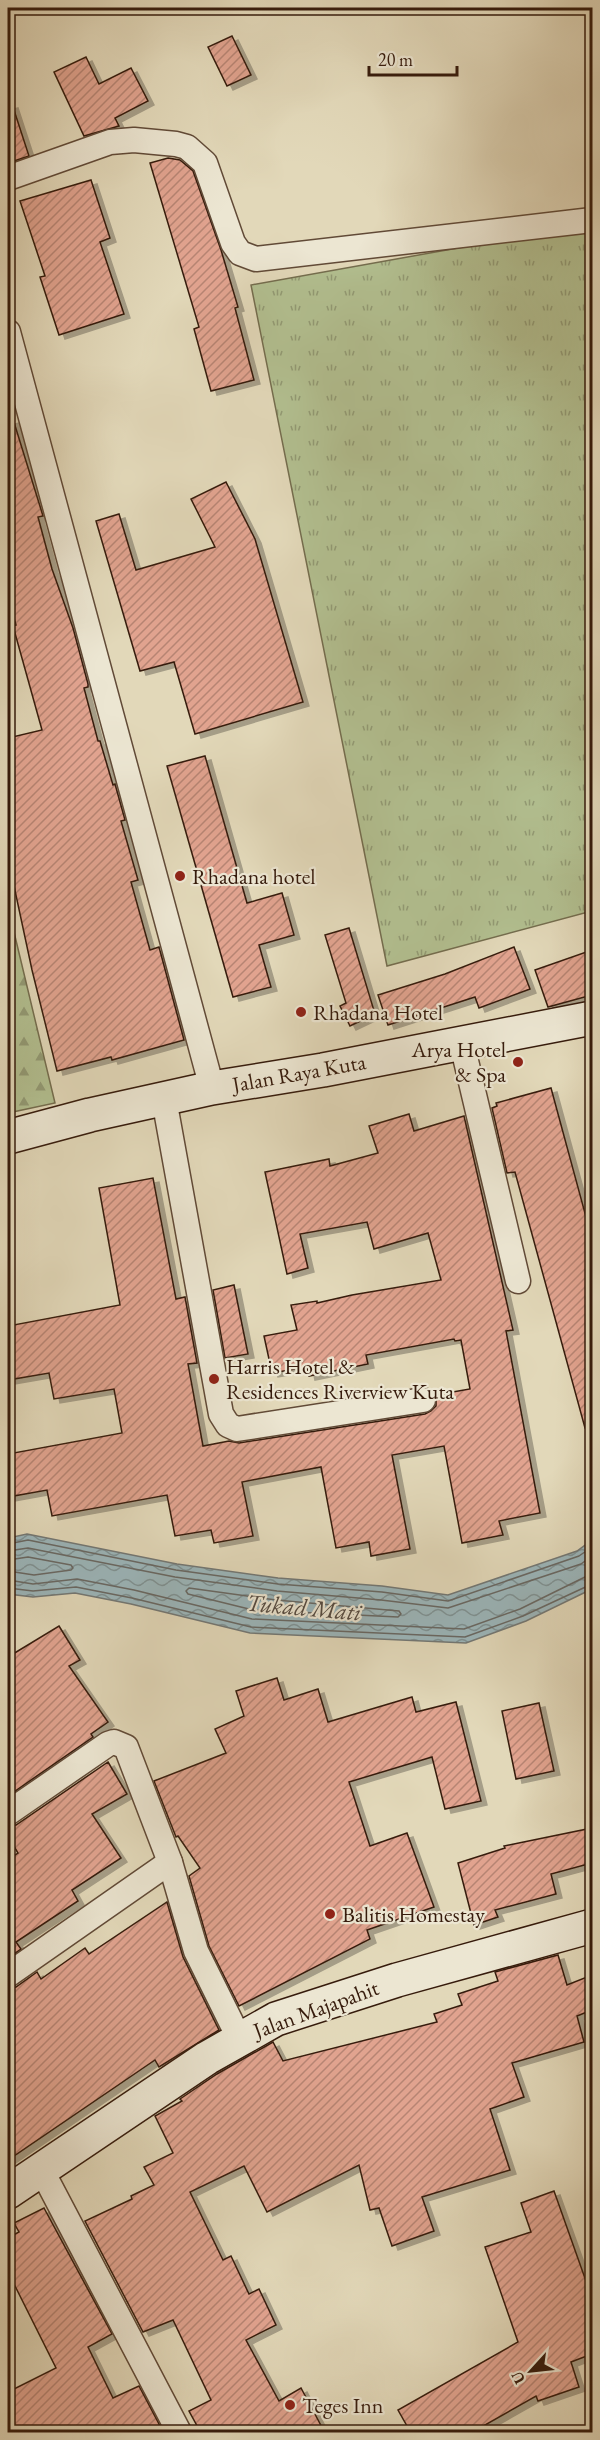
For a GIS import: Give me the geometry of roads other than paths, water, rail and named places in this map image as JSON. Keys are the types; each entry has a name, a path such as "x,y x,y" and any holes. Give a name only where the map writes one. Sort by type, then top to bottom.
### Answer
{"street":[{"path":"8,178 110,142 134,140 187,147 205,163 233,243 240,253 256,259 592,220"},
{"path":"8,332 213,1088"},
{"name":"Jalan Raya Kuta","path":"8,1137 213,1088 462,1044 592,1018"},
{"path":"462,1044 518,1281"},
{"path":"164,1098 221,1414 228,1425 237,1429 423,1400"},
{"path":"8,1813 108,1744 114,1742 126,1747 170,1862 196,1951 240,2038"},
{"path":"8,1975 170,1862"},
{"name":"Jalan Majapahit","path":"8,2192 240,2038 276,2019 345,1996 592,1926"},
{"path":"41,2169 179,2433"}],"water":[{"name":"Tukad Mati","path":"27,1534 177,1564 278,1578 382,1586 448,1595 577,1551 592,1540 592,1589 526,1621 466,1643 250,1633 75,1593 33,1597 8,1594 8,1538"}],"place":[{"name":"Rhadana hotel","path":"180,876"},
{"name":"Rhadana Hotel","path":"301,1012"},
{"name":"Arya Hotel & Spa","path":"518,1062"},
{"name":"Harris Hotel & Residences Riverview Kuta","path":"214,1379"},
{"name":"Balitis Homestay","path":"330,1914"},
{"name":"Teges Inn","path":"290,2405"}]}
